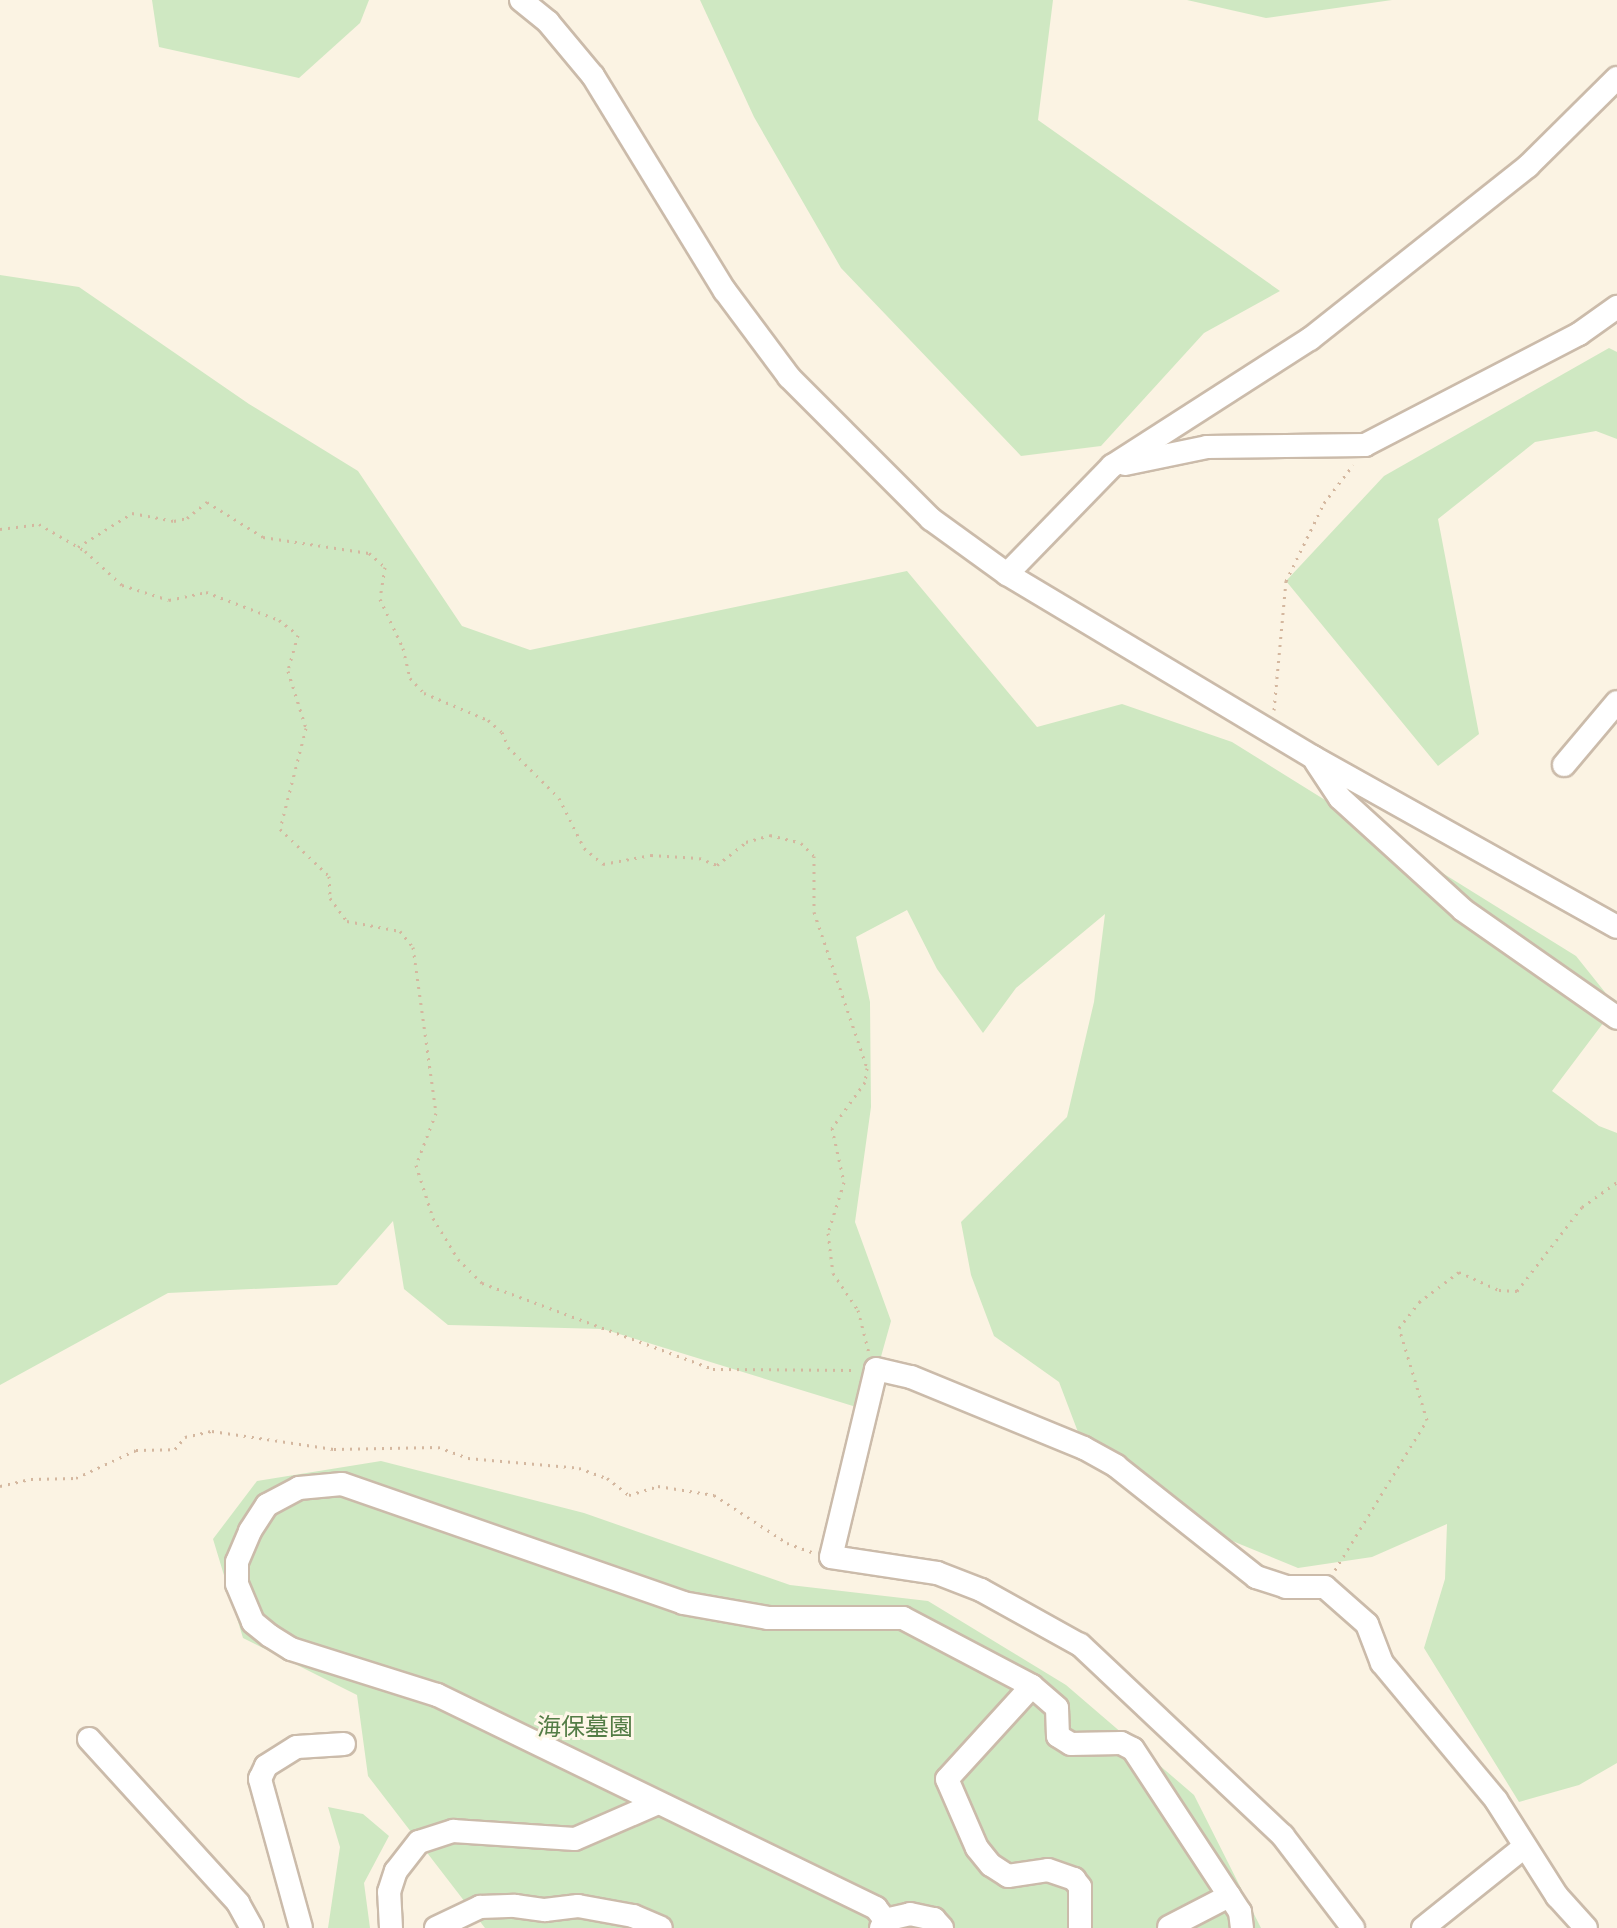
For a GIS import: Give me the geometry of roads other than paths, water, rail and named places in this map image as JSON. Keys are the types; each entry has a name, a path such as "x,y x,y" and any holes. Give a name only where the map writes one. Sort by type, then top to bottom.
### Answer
{"street":[{"path":"521,0 548,22 593,76 725,291 789,377 931,519 1007,574 1313,757 1617,927"},
{"path":"1007,574 1112,466 1310,339 1528,166 1617,78"},
{"path":"1112,466 1207,447 1365,445 1579,334 1617,307"},
{"path":"1564,765 1617,702"},
{"path":"1313,757 1340,798 1463,910 1617,1018"},
{"path":"1353,1928 1283,1836 1080,1645 981,1590 937,1573 831,1557 876,1369 911,1377 1084,1448 1116,1466 1256,1577 1286,1587 1325,1587 1367,1624 1382,1663 1496,1800 1524,1847 1586,1928"},
{"path":"942,1928 934,1919 910,1914 883,1924 876,1908 437,1695 291,1649 270,1636 253,1622 243,1603 237,1562 267,1505 316,1483 342,1484 683,1603 768,1618 903,1618 1032,1686 1057,1708 1058,1736 1071,1744 1121,1743 1133,1749 1229,1896 1242,1928"},
{"path":"1032,1686 947,1779 977,1848 991,1865 1008,1876 1048,1870 1074,1879 1080,1887 1080,1928"},
{"path":"89,1739 238,1903 252,1928"},
{"path":"301,1928 260,1779 266,1766 297,1747 344,1744"},
{"path":"391,1928 389,1892 396,1871 419,1842 453,1831 575,1839 658,1803"},
{"path":"1423,1928 1524,1847"},
{"path":"1169,1927 1229,1896"},
{"path":"436,1928 480,1907 515,1906 545,1910 578,1906 633,1916 661,1928"}],"park label":[{"name":"海保墓園","path":"585,1726"}]}
